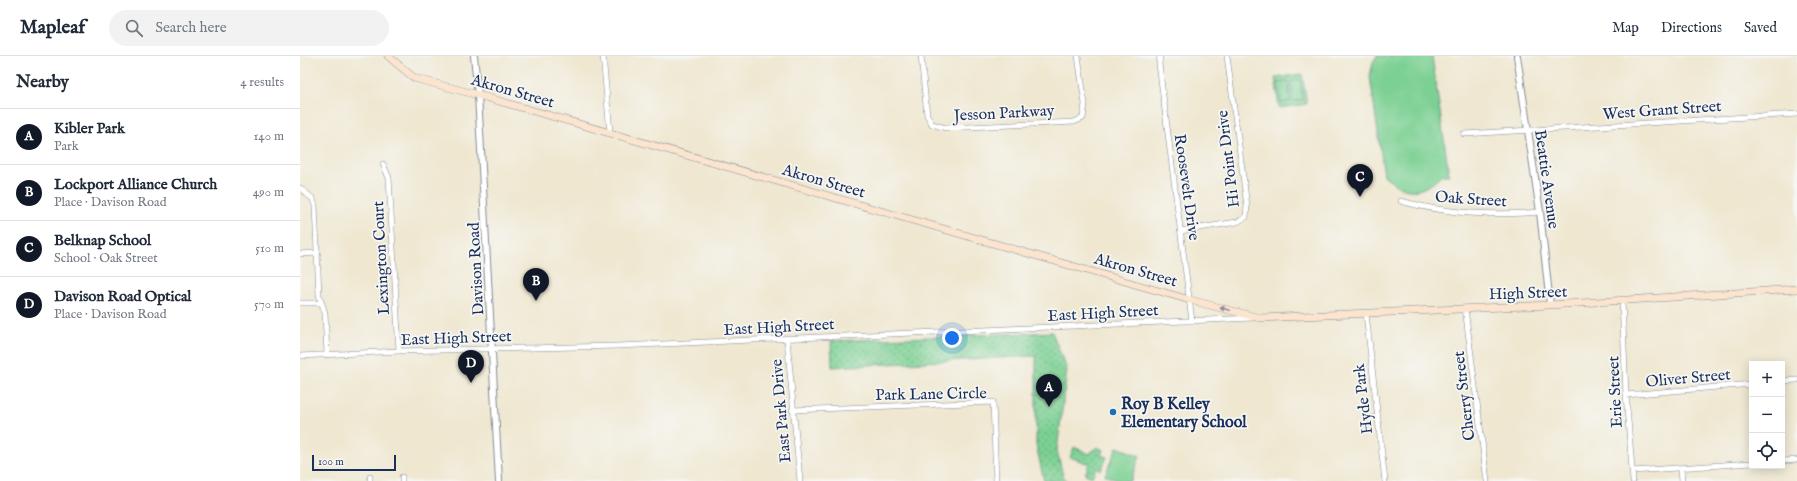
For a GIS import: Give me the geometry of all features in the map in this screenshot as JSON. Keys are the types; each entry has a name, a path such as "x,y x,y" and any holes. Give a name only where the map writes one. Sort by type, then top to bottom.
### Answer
{"main road":[{"name":"Akron Street","path":"388,56 414,78 610,132 1190,300 1260,318"},
{"name":"High Street","path":"1260,318 1550,305 1797,289"}],"street":[{"name":"Davison Road","path":"474,56 478,95 493,348 499,481"},
{"path":"603,56 610,132"},
{"name":"Jesson Parkway","path":"921,56 927,115 932,124 946,128 1074,122 1083,118 1085,104 1078,56"},
{"name":"Roosevelt Drive","path":"1160,56 1159,64 1192,321"},
{"name":"Hi Point Drive","path":"1181,231 1237,222 1246,217 1247,206 1226,56"},
{"name":"Beattie Avenue","path":"1517,56 1540,212 1550,305"},
{"name":"West Grant Street","path":"1464,134 1797,114"},
{"name":"Lexington Court","path":"383,164 389,178 399,351"},
{"path":"300,188 313,199 315,206 319,295 325,313 327,355"},
{"name":"Oak Street","path":"1401,201 1430,208 1471,213 1510,214 1540,212"},
{"path":"300,254 318,253"},
{"name":"Erie Street","path":"1622,301 1626,396 1632,481"},
{"path":"300,303 321,303"},
{"name":"Cherry Street","path":"1465,308 1487,481"},
{"name":"Hyde Park","path":"1366,314 1385,481"},
{"name":"East High Street","path":"300,356 493,348 618,346 1260,318"},
{"name":"East Park Drive","path":"787,339 792,410 800,481"},
{"path":"1785,381 1797,380"},
{"name":"Oliver Street","path":"1626,396 1749,384"},
{"name":"Park Lane Circle","path":"792,410 993,402 996,481"},
{"path":"1785,461 1797,460"},
{"path":"1632,471 1749,463"},
{"path":"1681,468 1682,481"}],"green space":[{"path":"1377,56 1432,56 1449,175 1442,175 1435,182 1420,189 1406,190 1391,182 1384,175 1370,76 1373,62"},
{"path":"1302,74 1307,104 1279,108 1275,78"},
{"path":"1300,80 1303,100 1293,101 1291,81"},
{"path":"1288,81 1290,101 1281,103 1278,83"},
{"path":"1052,332 1067,370 1057,450 1063,476 1067,481 1044,481 1036,445 1036,356 832,367 831,341"},
{"path":"1074,447 1089,454 1097,447 1103,450 1101,455 1107,457 1101,470 1096,468 1092,477 1085,474 1089,464 1070,457"},
{"path":"1117,447 1140,456 1130,481 1119,481 1105,475"}],"place":[{"name":"Belknap School","path":"1360,197"},
{"name":"Lockport Alliance Church","path":"536,301"},
{"name":"Davison Road Optical","path":"471,383"},
{"name":"Kibler Park","path":"1049,407"},
{"name":"Roy B Kelley Elementary School","path":"1113,412"}]}
